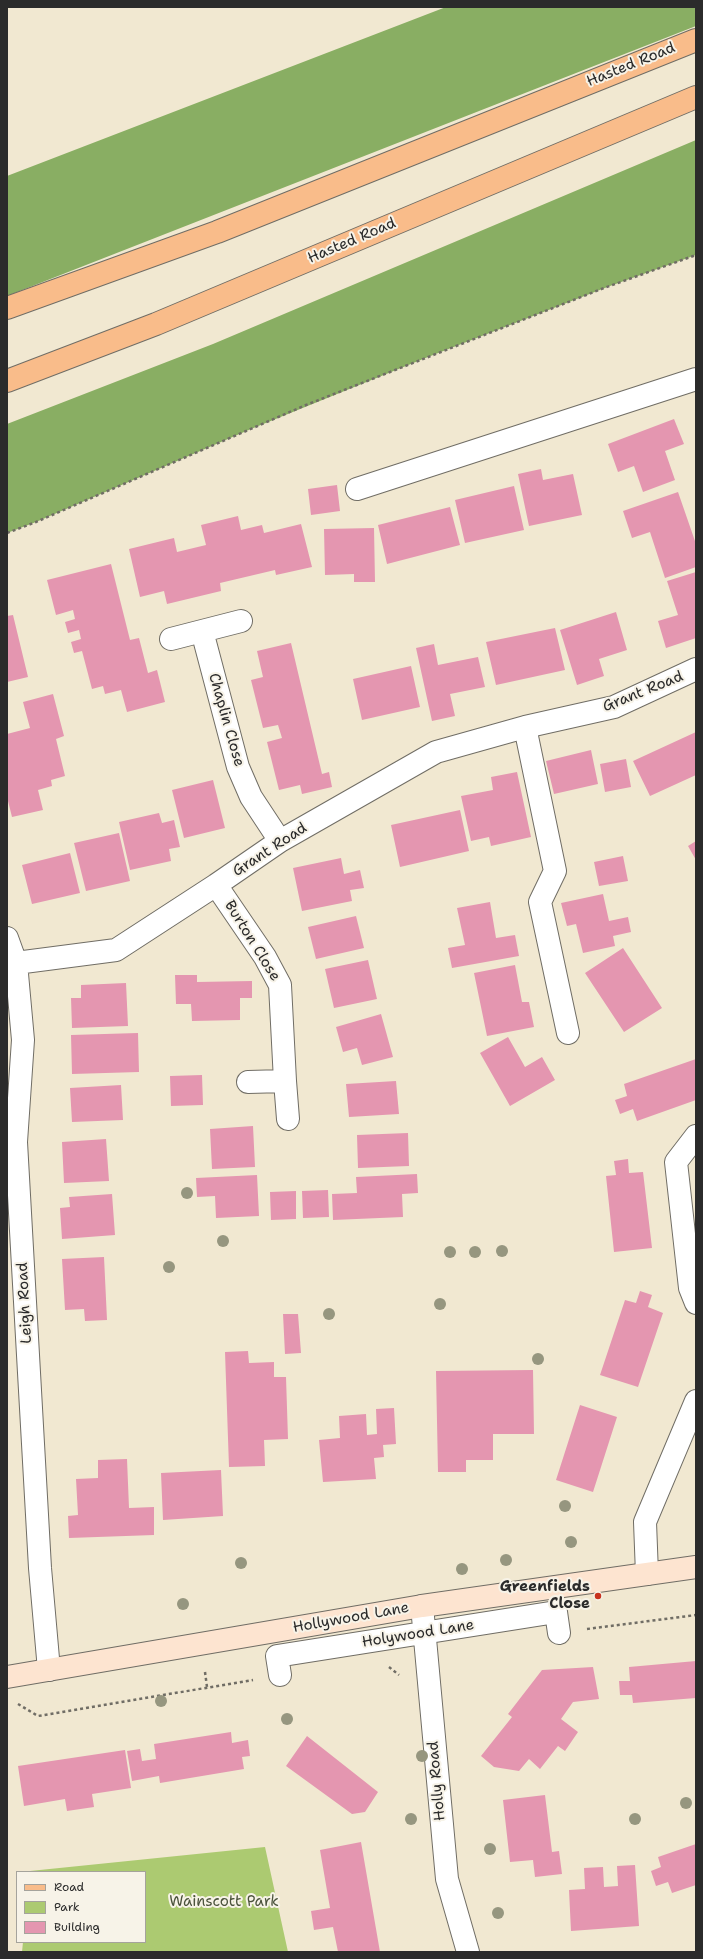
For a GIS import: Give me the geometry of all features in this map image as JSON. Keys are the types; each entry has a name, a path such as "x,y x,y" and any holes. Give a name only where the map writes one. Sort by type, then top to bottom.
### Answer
{"main road":[{"name":"Hasted Road","path":"7,308 217,232 696,40"},
{"name":"Hasted Road","path":"7,381 156,324 696,97"},
{"name":"Hollywood Lane","path":"7,1677 422,1606 696,1567"}],"street":[{"path":"357,489 696,379"},
{"path":"171,638 202,632 241,621"},
{"name":"Chaplin Close","path":"202,632 238,767 250,797 280,841"},
{"name":"Grant Road","path":"16,962 116,950 216,885 280,841 436,752 525,727 614,707 694,675"},
{"path":"525,727 555,871 540,902 568,1033"},
{"name":"Burton Close","path":"216,885 265,957 280,986 288,1119"},
{"name":"Leigh Road","path":"7,938 16,962 23,1040 16,1142 40,1560 49,1670"},
{"path":"248,1082 285,1081"},
{"path":"696,1136 676,1162 690,1288 696,1303"},
{"path":"647,1574 645,1522 696,1401"},
{"name":"Holly Road","path":"422,1606 447,1879 468,1952"},
{"name":"Holywood Lane","path":"280,1675 277,1656 556,1612 559,1633"}],"path":[{"path":"7,533 36,522 306,405 604,288 696,255"}],"green space":[{"path":"446,7 696,7 696,26 7,296 7,176"},
{"path":"696,140 696,255 610,286 428,357 251,429 36,522 7,533 7,424 213,344"},
{"name":"Wainscott Park","path":"265,1847 288,1952 22,1952 23,1943 146,1943 146,1871 30,1871"}],"building":[{"path":"674,419 684,444 665,451 675,480 643,492 634,466 618,472 608,444"},
{"path":"541,469 543,480 573,474 582,515 529,526 518,474"},
{"path":"337,485 340,511 311,515 308,489"},
{"path":"514,486 524,530 465,543 455,500"},
{"path":"678,492 696,544 696,567 665,578 650,532 632,538 623,511"},
{"path":"450,507 460,545 387,564 378,525"},
{"path":"238,516 241,530 262,525 264,533 301,524 312,567 276,575 275,570 220,583 221,591 167,604 164,591 140,597 129,549 174,538 177,552 206,545 201,525"},
{"path":"374,528 375,582 354,582 354,574 325,575 324,529"},
{"path":"111,564 130,640 139,638 148,673 157,670 165,702 127,712 121,690 105,694 103,686 92,689 82,651 74,653 71,642 81,639 79,630 68,633 65,622 75,619 73,610 56,615 47,580"},
{"path":"696,572 696,638 666,648 658,621 678,615 667,581"},
{"path":"616,612 627,650 599,659 604,676 577,685 560,630"},
{"path":"13,615 28,677 7,682 7,616"},
{"path":"555,628 565,670 496,685 486,642"},
{"path":"291,643 322,774 329,772 332,787 302,794 300,785 279,790 267,742 282,738 278,725 263,728 251,680 263,677 257,651"},
{"path":"434,644 438,665 478,657 485,687 450,694 455,716 432,721 416,648"},
{"path":"411,666 420,707 362,720 353,679"},
{"path":"53,694 64,736 56,739 65,776 51,780 52,786 38,790 43,810 12,817 7,797 7,734 30,728 23,702"},
{"path":"696,732 696,775 650,796 633,761"},
{"path":"591,750 598,784 554,794 546,761"},
{"path":"626,759 631,787 605,792 600,764"},
{"path":"517,772 531,837 491,846 489,837 471,841 461,796 493,790 491,777"},
{"path":"213,780 225,828 184,838 172,790"},
{"path":"460,810 469,851 400,867 391,825"},
{"path":"159,813 162,823 174,820 180,847 169,849 171,861 130,870 119,822"},
{"path":"119,833 130,881 86,891 74,843"},
{"path":"696,841 696,860 688,846"},
{"path":"70,853 80,893 32,904 22,865"},
{"path":"623,856 628,881 599,886 594,862"},
{"path":"341,858 344,874 360,870 364,888 350,890 352,901 302,911 293,868"},
{"path":"603,894 609,921 628,917 631,932 613,936 615,946 583,953 576,924 567,926 561,903"},
{"path":"490,902 496,938 515,935 519,956 452,968 448,948 465,945 457,908"},
{"path":"356,916 364,948 316,959 308,927"},
{"path":"623,948 662,1008 624,1032 585,973"},
{"path":"368,960 377,999 334,1008 325,969"},
{"path":"515,965 522,1002 529,1002 534,1027 487,1036 474,973"},
{"path":"175,975 197,975 197,982 252,981 252,998 240,998 240,1020 192,1021 191,1004 176,1004"},
{"path":"126,983 128,1026 72,1028 71,998 81,998 81,985"},
{"path":"381,1014 393,1057 362,1065 357,1048 343,1052 336,1027"},
{"path":"138,1033 139,1072 72,1074 71,1035"},
{"path":"508,1037 525,1067 542,1057 555,1080 510,1106 480,1053"},
{"path":"696,1059 696,1100 637,1121 633,1109 620,1114 615,1100 627,1096 624,1084"},
{"path":"202,1075 203,1105 171,1106 170,1076"},
{"path":"396,1081 399,1114 349,1117 346,1084"},
{"path":"121,1085 123,1120 72,1122 70,1088"},
{"path":"253,1126 255,1167 212,1169 210,1129"},
{"path":"408,1133 409,1166 358,1168 357,1135"},
{"path":"106,1139 109,1181 64,1183 62,1142"},
{"path":"628,1159 629,1173 643,1172 652,1248 614,1252 606,1176 616,1175 614,1161"},
{"path":"417,1174 418,1193 402,1194 403,1217 333,1220 332,1194 357,1193 356,1177"},
{"path":"257,1175 259,1216 216,1218 215,1196 197,1197 196,1178"},
{"path":"328,1190 329,1217 303,1218 302,1191"},
{"path":"296,1191 296,1219 271,1220 270,1192"},
{"path":"112,1194 115,1235 62,1239 60,1208 70,1207 69,1197"},
{"path":"104,1257 107,1320 85,1321 84,1309 65,1310 62,1259"},
{"path":"640,1291 652,1295 648,1307 663,1313 638,1387 600,1375 625,1300 636,1303"},
{"path":"283,1314 298,1314 301,1353 285,1354"},
{"path":"248,1351 249,1363 274,1362 274,1377 286,1377 288,1439 264,1440 265,1466 229,1467 225,1352"},
{"path":"533,1370 534,1434 493,1434 493,1460 466,1460 466,1472 438,1472 436,1371"},
{"path":"580,1405 617,1417 593,1492 556,1480"},
{"path":"394,1408 396,1444 383,1445 384,1457 374,1458 376,1479 323,1482 319,1440 340,1438 339,1416 366,1414 367,1435 377,1434 376,1409"},
{"path":"127,1459 129,1508 154,1507 154,1535 69,1538 68,1516 78,1515 76,1479 98,1478 98,1460"},
{"path":"221,1470 223,1516 163,1520 161,1473"},
{"path":"696,1661 696,1698 633,1703 632,1695 620,1695 619,1681 630,1681 629,1667"},
{"path":"593,1667 599,1699 573,1702 561,1719 578,1732 565,1751 558,1746 540,1769 529,1759 519,1771 494,1767 481,1756 512,1717 508,1714 542,1670"},
{"path":"231,1732 232,1743 248,1740 250,1756 242,1757 244,1769 160,1783 159,1776 132,1781 127,1751 140,1749 142,1761 156,1759 154,1744"},
{"path":"307,1736 378,1792 365,1812 352,1814 286,1766"},
{"path":"125,1750 131,1788 92,1794 94,1807 67,1811 65,1799 24,1806 18,1766"},
{"path":"545,1795 552,1852 559,1851 562,1874 535,1877 533,1860 510,1862 503,1800"},
{"path":"361,1842 380,1952 338,1952 333,1927 314,1930 311,1911 330,1908 320,1850"},
{"path":"696,1844 696,1885 672,1893 668,1882 656,1886 651,1871 661,1867 658,1857"},
{"path":"635,1865 639,1926 571,1931 569,1890 585,1889 584,1868 603,1867 604,1887 618,1886 617,1866"}],"place":[{"name":"Greenfields Close","path":"598,1596"}]}
